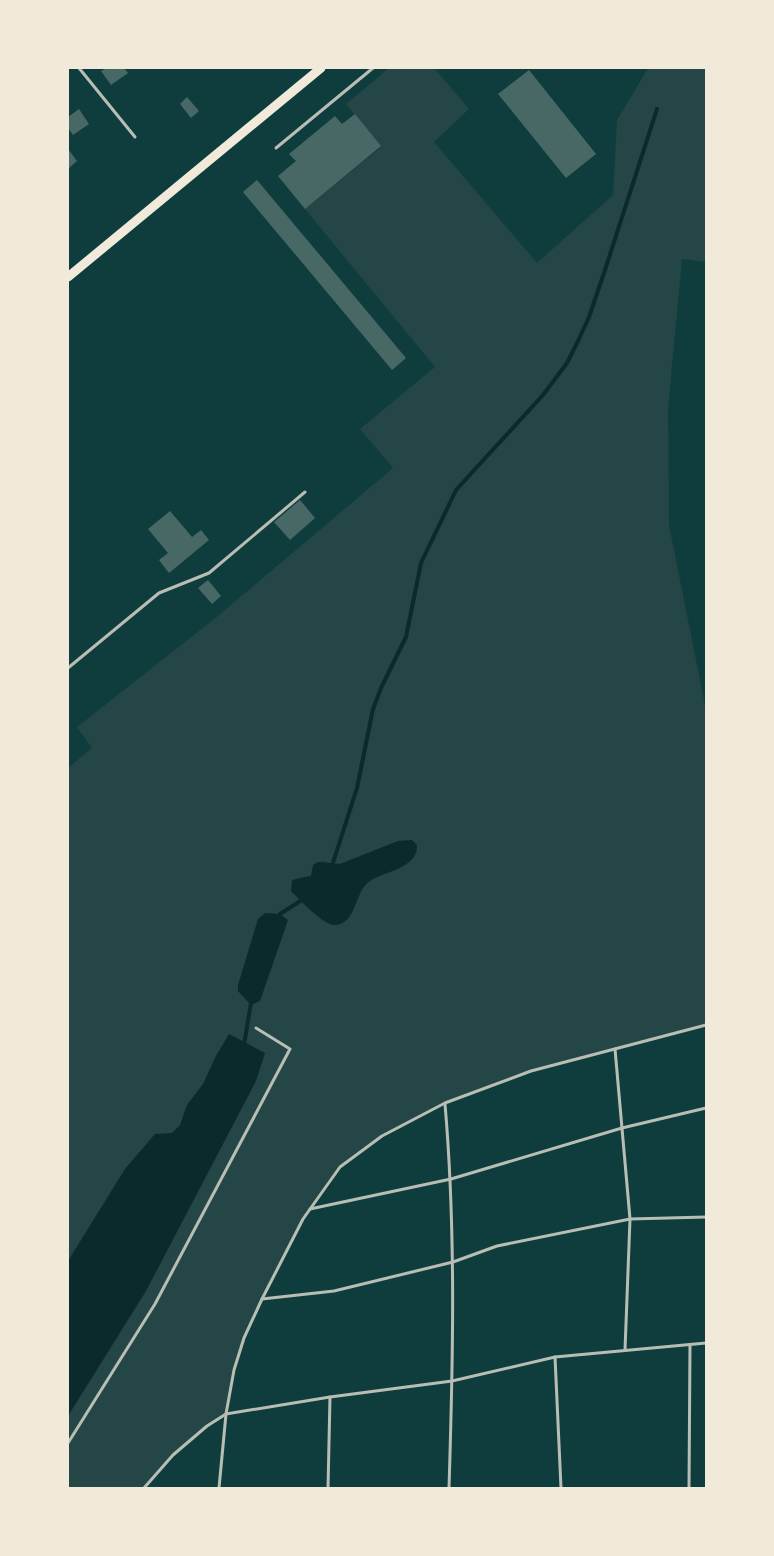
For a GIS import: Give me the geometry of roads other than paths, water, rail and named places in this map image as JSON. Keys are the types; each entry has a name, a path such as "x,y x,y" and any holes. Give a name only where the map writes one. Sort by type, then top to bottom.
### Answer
{"main road":[{"path":"68,277 321,68"}],"lane":[{"path":"79,68 135,137"},
{"path":"276,148 373,68"},
{"path":"68,668 159,593 209,573 305,492"},
{"path":"219,1488 226,1414 234,1370 244,1338 303,1219 340,1167 382,1137 445,1103 531,1071 706,1025"},
{"path":"68,1443 155,1304 290,1049 256,1028"},
{"path":"615,1049 630,1219 625,1350"},
{"path":"445,1103 451,1179 453,1262 449,1488"},
{"path":"310,1209 451,1179 622,1128 706,1108"},
{"path":"262,1299 316,1295 453,1262 497,1246 630,1219 706,1217"},
{"path":"144,1488 173,1455 207,1426 226,1414 452,1381 555,1357 706,1343"},
{"path":"689,1488 690,1345"},
{"path":"555,1357 561,1488"},
{"path":"328,1488 330,1397"}],"waterway":[{"path":"331,869 357,788 373,709 406,637 421,563 456,490 543,395 567,363 589,317 657,109"},
{"path":"278,919 280,914 305,898"},
{"path":"244,1045 251,1003"}]}
